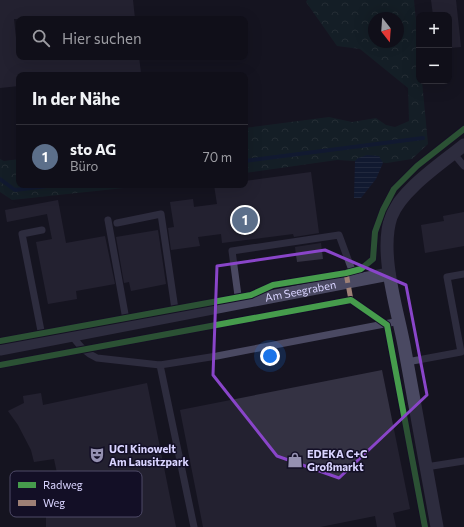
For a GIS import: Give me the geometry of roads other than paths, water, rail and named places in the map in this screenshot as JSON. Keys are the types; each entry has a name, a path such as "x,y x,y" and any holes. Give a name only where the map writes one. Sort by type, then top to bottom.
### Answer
{"street":[{"path":"437,527 400,321 390,274 386,236 392,216 400,201 411,189 464,145"},
{"name":"Am Seegraben","path":"0,349 390,274"}],"lane":[{"path":"454,154 464,166"},
{"path":"117,223 161,214 176,316"},
{"path":"108,220 127,325"},
{"path":"42,230 22,234 43,341"},
{"path":"239,304 232,251 339,235 356,281"},
{"path":"407,362 461,352 447,277 464,274"},
{"path":"72,336 83,349 96,358 160,364 217,356 400,321"},
{"path":"160,364 194,527"},
{"path":"426,468 464,461"}],"water":[{"path":"367,155 379,156 383,163 376,179 361,198 354,198 355,161 358,158"}],"waterway":[{"path":"248,161 423,138"},
{"path":"0,179 15,190 31,188"}],"place":[{"name":"sto AG","path":"245,220"},
{"name":"UCI Kinowelt Am Lausitzpark","path":"97,455"},
{"name":"EDEKA C+C Großmarkt","path":"295,460"}]}
